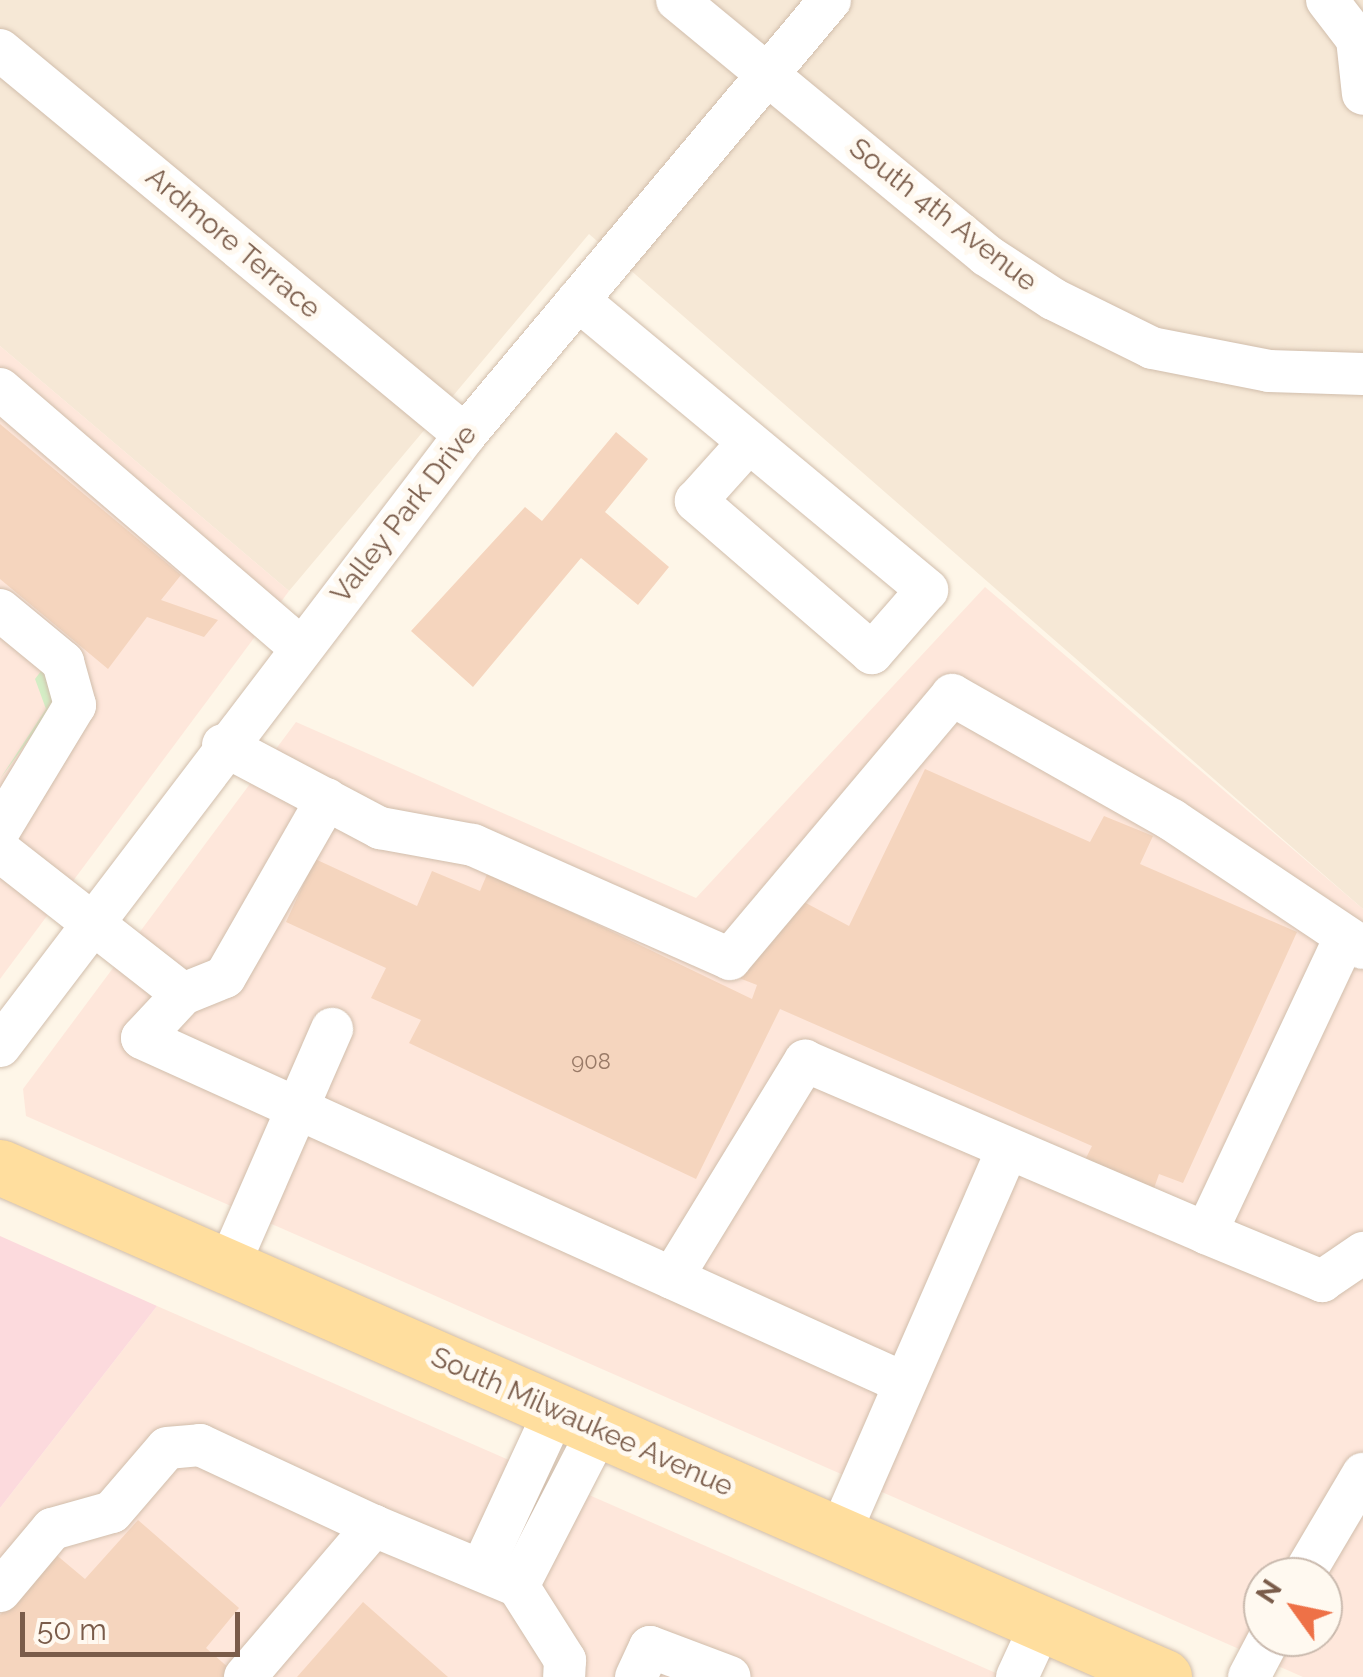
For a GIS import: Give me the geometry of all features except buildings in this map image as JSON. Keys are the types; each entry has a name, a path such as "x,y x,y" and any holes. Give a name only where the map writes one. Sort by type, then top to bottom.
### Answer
{"main road":[{"name":"South Milwaukee Avenue","path":"0,1167 1164,1677"}],"street":[{"name":"South 4th Avenue","path":"677,0 986,255 1070,308 1152,348 1269,371 1363,374"},
{"name":"Valley Park Drive","path":"0,1046 90,916 466,434 830,0"},
{"path":"1347,11 1363,94"},
{"name":"Ardmore Terrace","path":"0,50 466,434"},
{"path":"578,300 749,442 927,590 872,653 696,502 749,442"},
{"path":"0,389 300,647"},
{"path":"0,610 63,662 75,705 0,828"},
{"path":"223,745 380,828 473,845 730,959 952,696 1172,820 1354,942 1206,1233"},
{"path":"327,800 225,977 183,994 142,1038 904,1383"},
{"path":"0,851 90,916 183,994"},
{"path":"228,1267 295,1106 332,1029"},
{"path":"672,1278 806,1060 1006,1152 1322,1281 1363,1252"},
{"path":"839,1534 1006,1152"},
{"path":"500,1576 577,1420"},
{"path":"0,1591 52,1530 112,1512 167,1448 200,1444 374,1526 500,1576 565,1660 564,1677"},
{"path":"1315,1557 1356,1496"},
{"path":"244,1677 374,1526"},
{"path":"1016,1677 1042,1624"},
{"path":"636,1677 650,1647 730,1677"}],"shaded area":[{"path":"0,0 1363,0 1363,909 589,234 289,591 0,346"},
{"path":"0,346 289,591 0,979"},
{"path":"985,587 1363,909 1363,1677 1303,1677 1257,1657 1343,1657 1343,1557 1243,1557 1243,1651 26,1116 23,1089 296,722 696,898"},
{"path":"0,1236 157,1306 0,1508"},
{"path":"157,1306 1005,1677 0,1677 0,1508"}],"green space":[{"path":"44,667 56,689 51,709 0,779 46,709 35,679"}]}
